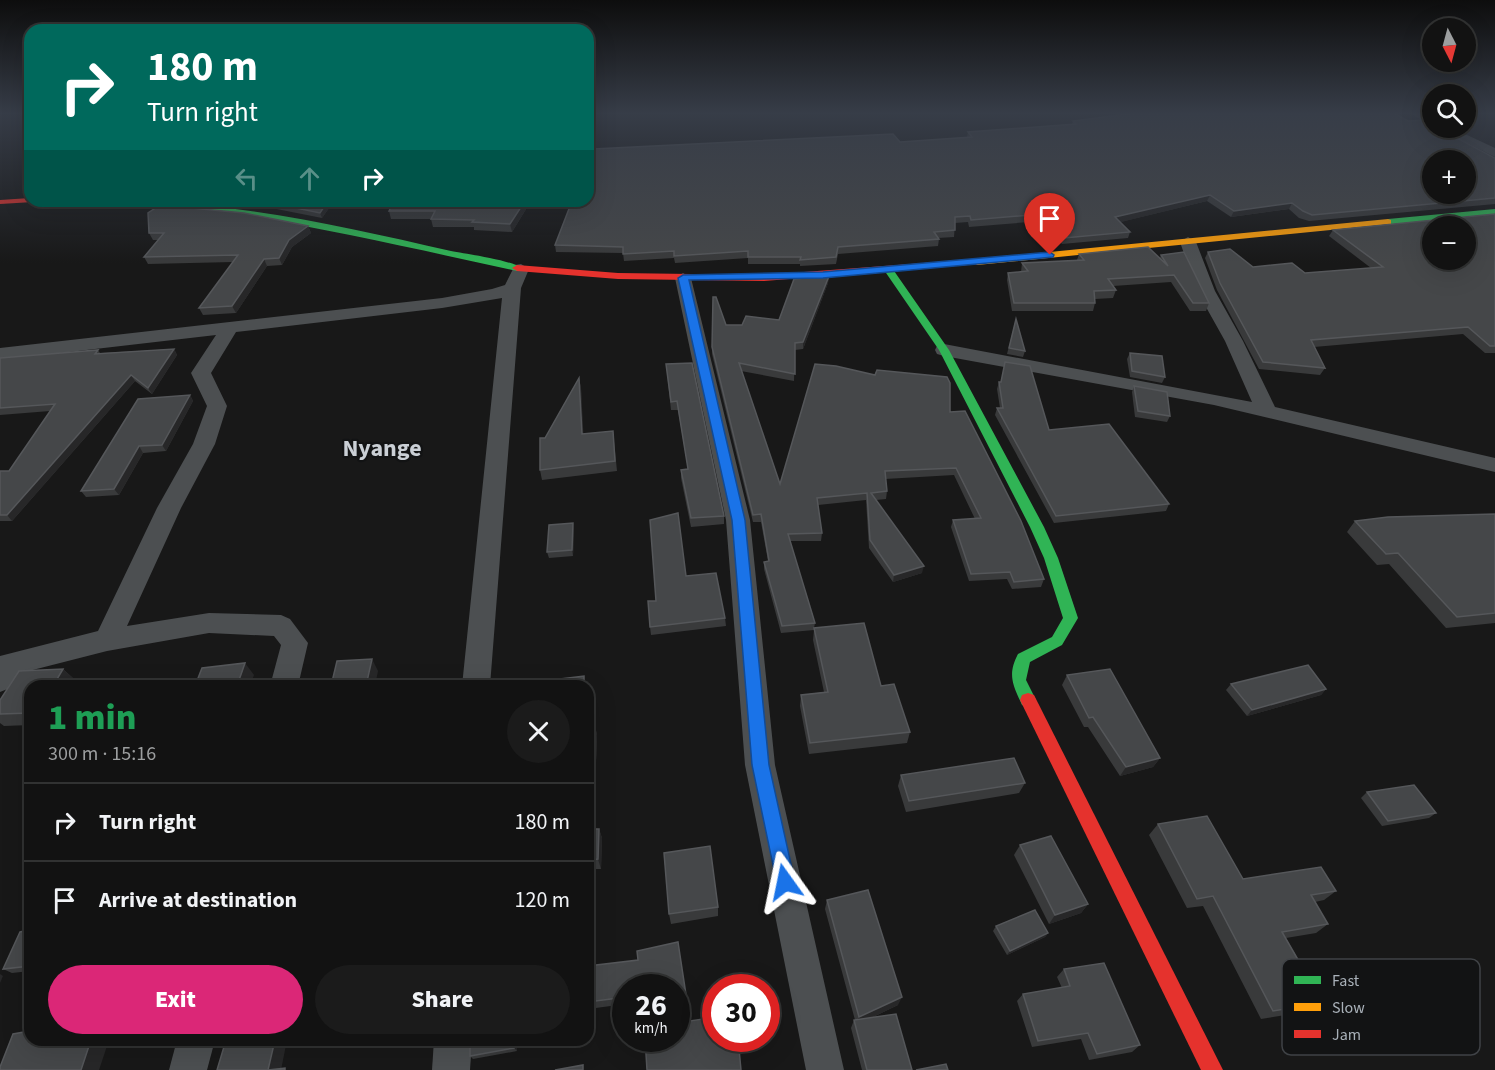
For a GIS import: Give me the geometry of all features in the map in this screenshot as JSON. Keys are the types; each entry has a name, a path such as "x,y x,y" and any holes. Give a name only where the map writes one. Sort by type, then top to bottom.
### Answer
{"main road":[{"path":"0,202 24,200"},
{"path":"206,207 247,212 517,278 618,276 764,278 889,270 1495,212"},
{"path":"889,270 944,350 1038,527 1071,618 1058,641 1023,658 1018,680 1212,1070"}],"street":[{"path":"1188,242 1206,291 1234,341 1266,410"},
{"path":"0,354 442,303 496,294 517,278"},
{"path":"476,680 481,614 517,278"},
{"path":"683,278 738,520 760,765 825,1070"},
{"path":"107,640 169,508 204,444 217,406 201,373 229,328"},
{"path":"944,350 1266,410 1495,465"},
{"path":"0,680 8,665 107,640 209,623 281,626 295,643 286,680"},
{"path":"188,1070 194,1046"},
{"path":"450,1070 452,1046"}],"building":[{"path":"594,163 1422,163 1422,204 1430,204 1312,215 1292,203 1234,211 1210,195 1115,217 1130,232 1064,238 1043,214 971,220 970,216 955,217 955,230 934,232 939,239 838,247 836,257 800,260 801,257 748,257 748,251 674,256 674,251 623,254 623,247 555,245 570,207 594,207"},
{"path":"1476,163 1495,163 1495,198 1476,200"},
{"path":"157,207 181,207 244,213 308,226 289,240 279,258 264,259 232,306 199,308 238,255 144,257 164,233 149,233 148,213"},
{"path":"291,207 324,207 320,213"},
{"path":"391,207 521,207 510,224 431,219 435,211 389,211"},
{"path":"1495,214 1495,346 1490,346 1468,327 1311,340 1325,368 1263,362 1220,283 1208,252 1230,249 1253,267 1292,263 1305,273 1383,267 1333,230 1422,221 1422,270 1476,270 1475,216"},
{"path":"1148,247 1168,266 1161,255 1184,252 1209,303 1193,303 1174,275 1108,279 1116,290 1094,291 1095,303 1014,303 1008,273 1028,271 1022,263 1084,260 1079,254"},
{"path":"829,276 803,342 795,343 795,374 739,363 780,484 815,364 836,366 875,375 877,370 947,377 950,383 950,412 965,411 1021,521 1044,579 1014,582 1010,572 971,574 953,520 981,518 956,468 885,471 887,491 871,493 924,566 894,575 870,540 867,493 817,498 822,533 788,534 815,623 782,626 764,562 769,561 761,514 753,515 712,347 713,297 716,297 726,325 742,325 746,316 779,320 794,279"},
{"path":"1016,319 1025,351 1009,348"},
{"path":"174,349 148,388 131,375 7,515 0,515 0,471 9,471 55,404 0,408 0,358 98,350 95,354"},
{"path":"1130,353 1162,356 1165,377 1132,371"},
{"path":"1005,362 1030,366 1049,430 1109,424 1169,504 1056,516 997,408 1003,408 999,382 1001,382"},
{"path":"692,363 724,516 691,518 681,470 688,469 677,401 671,402 666,364"},
{"path":"579,378 582,434 613,431 615,461 540,470 540,438 545,438"},
{"path":"1134,386 1167,392 1170,416 1138,411"},
{"path":"190,395 162,445 139,446 114,489 81,491 138,399"},
{"path":"678,513 686,576 716,573 725,618 650,627 648,601 656,601 650,520"},
{"path":"1495,514 1495,613 1457,617 1398,553 1386,554 1355,521 1388,517"},
{"path":"573,523 572,550 547,552 549,525"},
{"path":"864,623 881,686 894,684 910,732 810,743 801,695 828,692 814,628"},
{"path":"372,659 367,680 332,680 337,661"},
{"path":"245,663 239,680 197,680 202,668"},
{"path":"1308,665 1326,689 1252,710 1231,684"},
{"path":"63,669 57,680 24,680 24,713 0,714 0,700 19,671"},
{"path":"1110,669 1160,758 1126,767 1093,717 1089,718 1067,675"},
{"path":"584,676 584,680 552,680"},
{"path":"1014,758 1025,783 909,801 901,775"},
{"path":"1414,785 1436,813 1388,821 1367,792"},
{"path":"1207,816 1243,879 1321,867 1336,891 1311,895 1328,924 1282,932 1298,959 1282,959 1282,1010 1273,1011 1213,896 1197,899 1158,824"},
{"path":"594,829 599,829 598,859 594,859"},
{"path":"1051,836 1088,904 1055,915 1020,845"},
{"path":"710,846 718,907 669,914 664,853"},
{"path":"868,890 902,997 859,1017 827,900"},
{"path":"1035,910 1048,933 1010,951 996,926"},
{"path":"24,931 24,967 3,969 20,932"},
{"path":"678,942 683,974 612,974 612,999 594,1001 594,965 638,960 637,951"},
{"path":"1104,963 1140,1045 1097,1054 1088,1033 1038,1041 1023,994 1070,986 1064,969"},
{"path":"896,1014 912,1070 867,1070 854,1020"},
{"path":"702,1019 702,1052 739,1052 741,1070 647,1070 646,1052 690,1052 690,1021"},
{"path":"24,1032 24,1046 89,1046 81,1070 0,1070 13,1034"},
{"path":"224,1046 274,1046 268,1070 217,1070"},
{"path":"470,1046 514,1046 514,1048 470,1056"},
{"path":"946,1064 948,1070 916,1070"},
{"path":"583,1065 583,1070 555,1070"}],"traffic: fast":[{"path":"203,207 273,216 517,268"},
{"path":"1388,222 1495,212"},
{"path":"889,270 944,350 1037,527 1051,558 1071,618 1057,641 1023,658 1018,680 1028,700"}],"traffic: slow":[{"path":"977,262 1388,222"}],"traffic: jam":[{"path":"0,202 24,200"},
{"path":"517,268 618,276 764,278 977,262"},
{"path":"1028,700 1212,1070"}],"district":[{"name":"Nyange","path":"382,448"}],"route":[{"path":"785,882 760,765 738,520 683,278 823,275 1050,255"}]}
